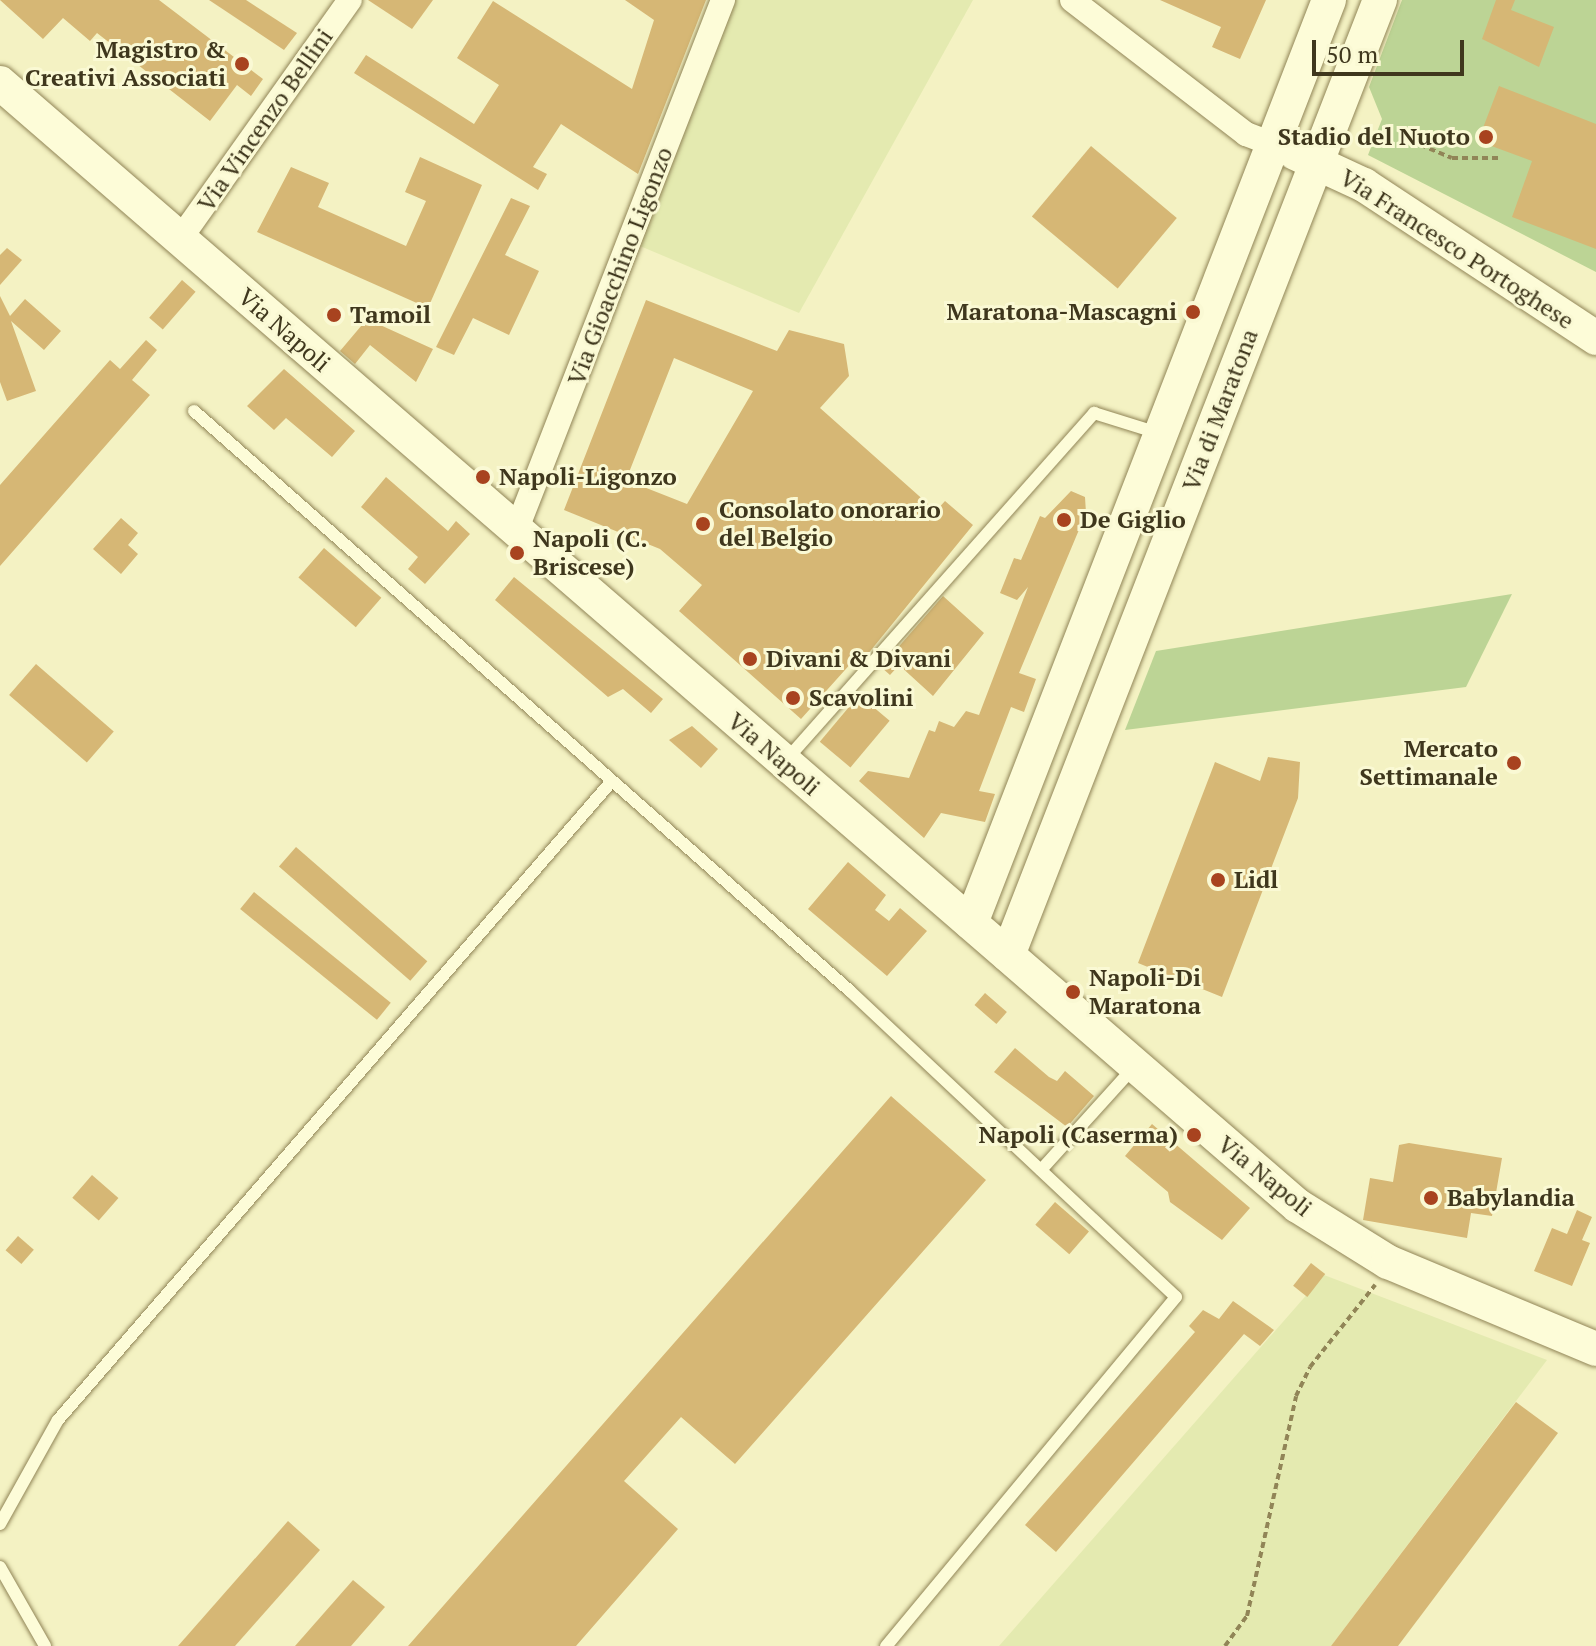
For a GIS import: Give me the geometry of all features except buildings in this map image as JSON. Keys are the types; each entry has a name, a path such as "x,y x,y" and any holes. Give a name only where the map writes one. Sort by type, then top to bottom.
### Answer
{"main road":[{"name":"Via di Maratona","path":"971,923 1329,0"},
{"name":"Via di Maratona","path":"1008,955 1380,0"},
{"name":"Via Napoli","path":"0,83 1298,1206 1388,1262 1596,1349"},
{"name":"Via Francesco Portoghese","path":"1272,144 1364,185 1596,338"}],"street":[{"name":"Via Vincenzo Bellini","path":"180,239 350,0"},
{"name":"Via Gioacchino Ligonzo","path":"516,531 723,0"},
{"path":"1075,1 1246,134 1272,144"}],"lane":[{"path":"194,411 612,781 1041,1170 1176,1297 886,1646"},
{"path":"784,762 1094,413 1161,434"},
{"path":"0,1524 58,1420 612,781"},
{"path":"1041,1170 1134,1067"},
{"path":"0,1567 45,1646"}],"path":[{"path":"1411,141 1452,158 1501,158"},
{"path":"1225,1646 1247,1616 1296,1396 1310,1367 1388,1262"}],"green space":[{"path":"734,0 973,0 799,313 640,246"},
{"name":"Stadio del Nuoto","path":"1402,0 1596,0 1596,272 1368,155 1382,119 1369,87"},
{"path":"1512,594 1466,687 1125,730 1156,651"},
{"path":"1324,1275 1547,1360 1331,1646 999,1646"}],"place":[{"name":"Magistro & Creativi Associati","path":"242,64"},
{"name":"Stadio del Nuoto","path":"1486,137"},
{"name":"Maratona-Mascagni","path":"1193,312"},
{"name":"Tamoil","path":"334,315"},
{"name":"Napoli-Ligonzo","path":"483,477"},
{"name":"De Giglio","path":"1064,520"},
{"name":"Consolato onorario del Belgio","path":"703,524"},
{"name":"Napoli (C. Briscese)","path":"517,553"},
{"name":"Divani & Divani","path":"750,659"},
{"name":"Scavolini","path":"793,698"},
{"name":"Mercato Settimanale","path":"1514,763"},
{"name":"Lidl","path":"1218,880"},
{"name":"Napoli-Di Maratona","path":"1073,992"},
{"name":"Napoli (Caserma)","path":"1194,1135"},
{"name":"Babylandia","path":"1431,1198"}]}
